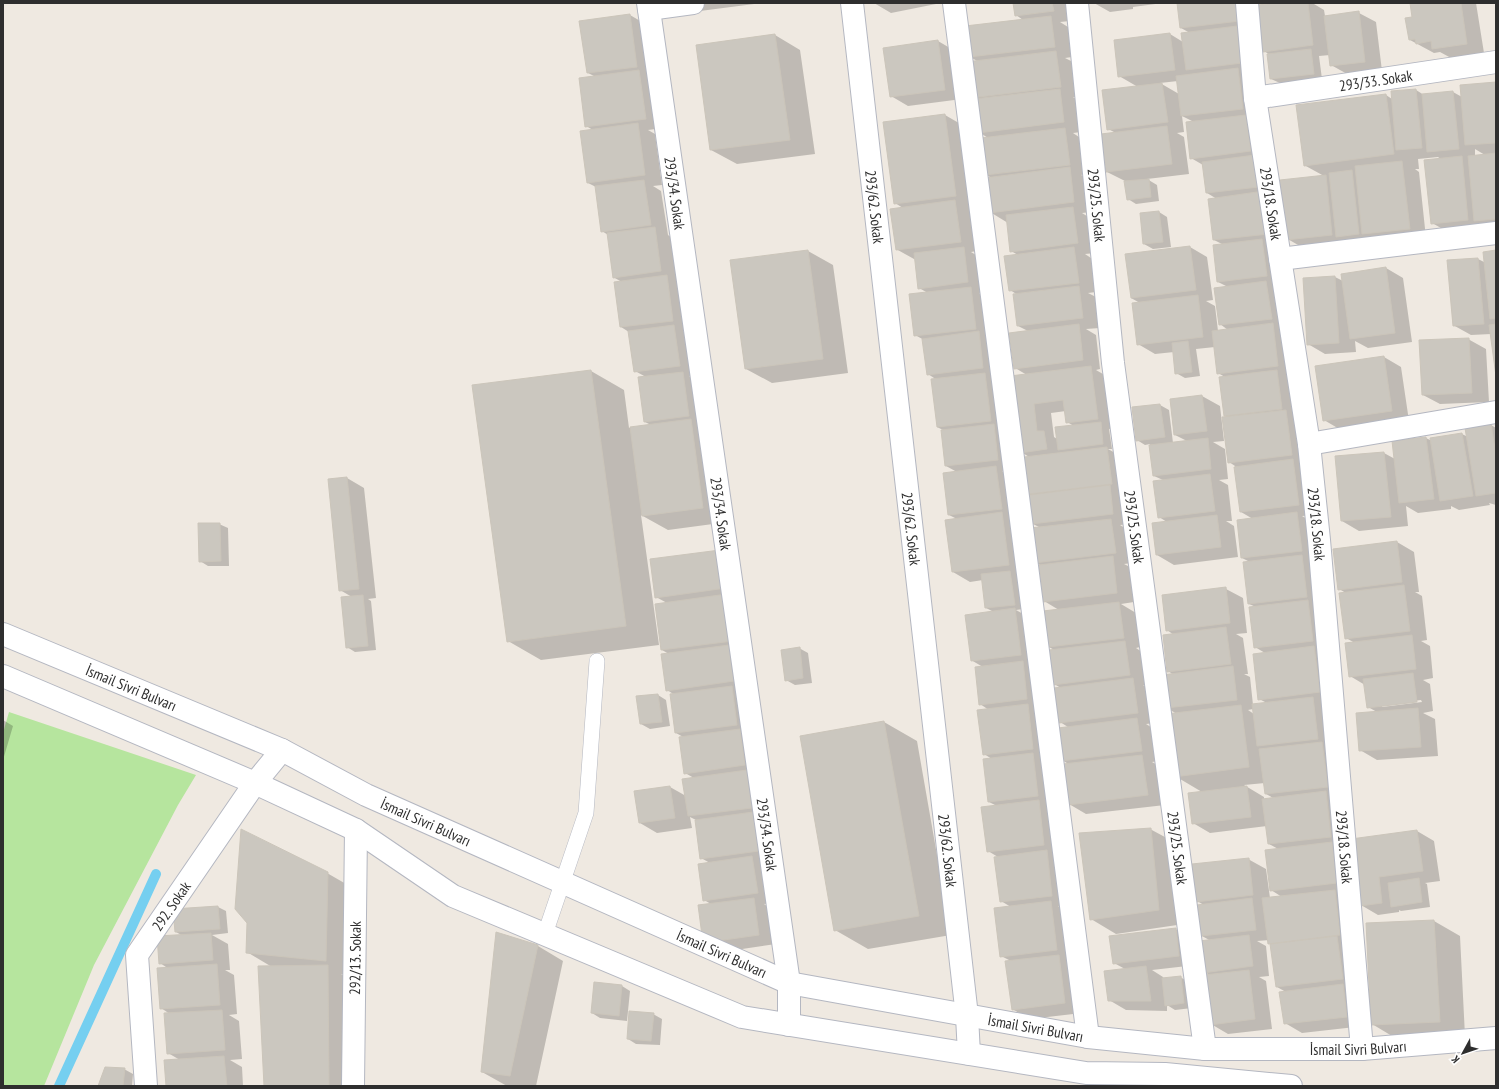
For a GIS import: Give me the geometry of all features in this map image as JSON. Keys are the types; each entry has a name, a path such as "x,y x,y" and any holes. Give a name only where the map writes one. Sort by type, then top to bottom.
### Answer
{"street":[{"path":"648,6 693,3"},
{"name":"293/62. Sokak","path":"852,3 968,1016 969,1054"},
{"path":"954,3 1088,1037"},
{"name":"293/25. Sokak","path":"1077,3 1113,363 1205,1049"},
{"name":"293/18. Sokak","path":"1247,3 1255,98 1309,444 1320,548 1362,1049"},
{"name":"293/34. Sokak","path":"648,6 789,983 789,1025"},
{"name":"293/33. Sokak","path":"1255,98 1496,62"},
{"path":"1280,258 1496,233"},
{"path":"1309,444 1496,412"},
{"name":"İsmail Sivri Bulvarı","path":"3,634 282,750 366,795 789,983 1088,1037 1205,1049 1362,1049 1496,1038"},
{"path":"3,676 255,783 356,830 453,896 742,1017 1086,1073 1164,1080 1291,1086"},
{"name":"292. Sokak","path":"146,1086 138,955 255,783 282,750"},
{"name":"292/13. Sokak","path":"353,1086 356,830"}],"lane":[{"path":"545,934 586,813 598,661"}],"green space":[{"path":"9,712 196,775 178,805 94,965 44,1086 3,1086 3,733"}],"building":[{"path":"1013,3 1052,3 1054,11 1015,16"},
{"path":"1177,3 1238,3 1240,21 1180,28"},
{"path":"1277,3 1308,3 1313,45 1263,52 1257,5"},
{"path":"1410,3 1461,3 1467,44 1432,49 1431,41 1416,44 1415,39 1409,40 1405,18 1412,17"},
{"path":"1359,11 1365,62 1330,66 1324,16"},
{"path":"630,14 637,67 587,73 579,21"},
{"path":"1051,16 1055,47 969,57 965,26"},
{"path":"1237,26 1242,63 1186,70 1181,33"},
{"path":"1170,33 1175,70 1118,77 1114,40"},
{"path":"775,34 790,140 710,150 696,45"},
{"path":"938,40 945,90 890,97 883,48"},
{"path":"1311,49 1314,74 1270,79 1267,54"},
{"path":"1056,51 1061,87 971,98 966,62"},
{"path":"1238,68 1243,109 1181,116 1176,76"},
{"path":"639,70 646,119 585,127 579,78"},
{"path":"1496,82 1496,143 1465,145 1460,85"},
{"path":"1162,83 1168,122 1107,130 1102,90"},
{"path":"1060,89 1064,122 978,133 974,99"},
{"path":"1416,89 1422,148 1396,150 1391,91"},
{"path":"1453,91 1459,149 1427,152 1422,94"},
{"path":"1386,94 1394,154 1304,166 1296,105"},
{"path":"945,114 956,196 894,204 883,122"},
{"path":"1246,115 1251,151 1190,159 1186,122"},
{"path":"638,123 645,175 587,183 580,131"},
{"path":"1167,126 1172,164 1106,172 1101,134"},
{"path":"1065,128 1070,165 985,175 981,138"},
{"path":"1496,153 1496,219 1474,221 1468,156"},
{"path":"1255,155 1259,187 1206,193 1202,162"},
{"path":"1462,156 1468,220 1431,224 1424,160"},
{"path":"1402,161 1410,229 1362,234 1355,166"},
{"path":"1070,167 1074,202 989,213 985,178"},
{"path":"1352,170 1359,234 1336,237 1329,173"},
{"path":"1326,175 1332,235 1286,240 1280,180"},
{"path":"1149,179 1151,197 1127,200 1124,181"},
{"path":"644,180 651,225 601,232 595,186"},
{"path":"1264,191 1269,234 1213,240 1208,199"},
{"path":"955,200 961,242 896,250 890,209"},
{"path":"1073,207 1078,243 1010,252 1006,215"},
{"path":"1159,211 1163,242 1143,244 1140,213"},
{"path":"655,227 661,271 613,278 607,233"},
{"path":"1262,239 1267,276 1217,282 1213,245"},
{"path":"1190,246 1196,290 1131,298 1125,254"},
{"path":"964,247 968,282 918,289 914,253"},
{"path":"1074,247 1079,283 1009,291 1004,256"},
{"path":"808,250 823,359 745,369 730,260"},
{"path":"1496,250 1496,318 1490,319 1483,252"},
{"path":"1478,258 1484,324 1453,326 1447,260"},
{"path":"1386,267 1395,333 1350,339 1341,274"},
{"path":"667,275 673,321 620,327 614,282"},
{"path":"1335,276 1339,343 1307,345 1303,278"},
{"path":"1266,281 1272,319 1219,325 1214,288"},
{"path":"1079,286 1083,318 1017,326 1013,294"},
{"path":"971,287 976,329 914,336 909,294"},
{"path":"1198,295 1203,337 1137,345 1132,303"},
{"path":"1273,323 1278,366 1217,374 1212,331"},
{"path":"1079,324 1083,360 1014,369 1009,333"},
{"path":"1496,324 1496,376 1489,325"},
{"path":"674,325 680,366 634,372 628,331"},
{"path":"979,331 983,368 927,375 922,339"},
{"path":"1469,338 1472,393 1422,395 1419,340"},
{"path":"1188,341 1192,372 1175,374 1172,343"},
{"path":"1384,356 1392,411 1323,421 1315,366"},
{"path":"1091,366 1098,419 1066,423 1063,400 1034,404 1037,431 1044,431 1047,449 1020,453 1010,376"},
{"path":"591,370 626,626 507,642 472,385"},
{"path":"1277,370 1282,409 1224,416 1219,377"},
{"path":"683,372 689,416 644,422 638,377"},
{"path":"985,373 991,421 937,427 931,379"},
{"path":"1202,395 1207,431 1174,435 1170,399"},
{"path":"1160,404 1165,437 1136,441 1132,407"},
{"path":"1286,410 1292,455 1228,463 1222,417"},
{"path":"691,419 703,508 642,516 630,427"},
{"path":"1101,422 1103,444 1058,450 1055,427"},
{"path":"994,424 998,460 945,466 941,430"},
{"path":"1491,424 1496,455 1496,493 1476,496 1465,428"},
{"path":"1462,433 1473,496 1440,501 1430,438"},
{"path":"1426,437 1434,499 1399,503 1392,441"},
{"path":"1208,438 1211,469 1153,476 1149,445"},
{"path":"1107,447 1112,484 1021,495 1016,458"},
{"path":"1384,452 1391,517 1341,521 1335,456"},
{"path":"1293,459 1299,505 1240,512 1234,467"},
{"path":"996,466 1002,509 948,515 943,473"},
{"path":"1210,474 1215,511 1158,518 1153,481"},
{"path":"347,477 359,589 339,591 328,479"},
{"path":"1110,485 1113,514 1032,524 1029,495"},
{"path":"1002,512 1009,565 952,572 945,520"},
{"path":"1297,512 1302,551 1241,558 1237,520"},
{"path":"1217,515 1221,547 1156,555 1152,523"},
{"path":"1111,519 1116,553 1034,563 1030,528"},
{"path":"198,523 220,523 221,561 199,562"},
{"path":"1397,541 1402,582 1338,590 1333,549"},
{"path":"720,550 726,588 655,598 650,559"},
{"path":"1302,555 1307,597 1248,604 1243,562"},
{"path":"1113,556 1117,593 1043,602 1039,565"},
{"path":"1010,571 1015,605 985,608 981,574"},
{"path":"1404,585 1410,631 1345,639 1339,593"},
{"path":"1226,587 1230,623 1166,631 1162,595"},
{"path":"727,594 733,641 661,650 655,604"},
{"path":"363,595 368,646 346,648 341,597"},
{"path":"1308,600 1313,641 1254,648 1249,607"},
{"path":"1119,602 1124,638 1048,647 1043,611"},
{"path":"1015,608 1021,655 971,661 965,615"},
{"path":"1226,627 1231,664 1167,672 1163,635"},
{"path":"1412,635 1416,669 1349,677 1345,643"},
{"path":"1125,641 1130,675 1053,685 1049,650"},
{"path":"729,645 734,681 666,691 661,654"},
{"path":"1314,646 1320,692 1258,700 1253,654"},
{"path":"800,647 803,678 785,681 781,650"},
{"path":"1023,661 1027,699 979,705 975,667"},
{"path":"1233,666 1237,700 1166,708 1162,675"},
{"path":"1413,673 1417,702 1367,708 1363,679"},
{"path":"1133,678 1138,713 1059,723 1054,688"},
{"path":"732,686 737,725 675,733 670,694"},
{"path":"658,694 662,722 640,724 636,696"},
{"path":"1313,697 1318,739 1257,746 1252,704"},
{"path":"1028,704 1033,749 983,755 977,710"},
{"path":"1241,705 1249,767 1174,777 1166,714"},
{"path":"1418,708 1421,747 1359,751 1356,713"},
{"path":"1137,718 1142,751 1061,761 1058,728"},
{"path":"884,721 919,916 834,931 800,736"},
{"path":"740,729 745,765 684,774 679,737"},
{"path":"1322,742 1328,787 1265,794 1259,749"},
{"path":"1033,753 1038,796 988,802 983,759"},
{"path":"1142,755 1148,795 1068,805 1063,764"},
{"path":"747,770 752,808 688,816 682,779"},
{"path":"670,786 675,818 639,823 634,791"},
{"path":"1247,786 1251,817 1192,824 1188,793"},
{"path":"1326,791 1331,837 1268,844 1262,799"},
{"path":"1039,800 1044,845 987,852 981,807"},
{"path":"753,812 759,851 700,859 695,820"},
{"path":"1151,828 1159,910 1090,920 1079,833"},
{"path":"241,829 328,872 326,961 246,953 247,923 235,909"},
{"path":"1417,830 1423,871 1379,877 1382,903 1360,906 1351,839"},
{"path":"1332,842 1337,883 1270,891 1265,850"},
{"path":"1047,850 1052,896 1000,902 994,857"},
{"path":"752,856 758,893 703,901 698,864"},
{"path":"1249,858 1253,895 1196,902 1192,864"},
{"path":"1419,878 1422,902 1391,907 1388,883"},
{"path":"1335,890 1340,935 1268,944 1262,898"},
{"path":"754,898 759,935 703,943 698,905"},
{"path":"1252,898 1256,930 1201,936 1197,905"},
{"path":"1051,901 1057,950 1000,957 994,908"},
{"path":"218,906 220,929 175,932 173,909"},
{"path":"1434,920 1440,1022 1371,1025 1366,923"},
{"path":"1176,928 1179,956 1113,964 1109,936"},
{"path":"496,932 538,945 510,1076 481,1072"},
{"path":"211,933 213,960 159,964 157,936"},
{"path":"1249,935 1253,966 1203,973 1199,941"},
{"path":"1337,936 1343,979 1276,987 1270,944"},
{"path":"1059,955 1065,1003 1012,1010 1005,961"},
{"path":"217,964 220,1005 160,1009 157,968"},
{"path":"328,965 329,1086 264,1086 258,966"},
{"path":"1146,966 1151,1001 1108,1001 1104,971"},
{"path":"1249,970 1255,1019 1210,1025 1204,975"},
{"path":"1181,976 1184,1003 1165,1006 1162,978"},
{"path":"594,982 622,985 619,1016 591,1013"},
{"path":"1343,984 1347,1017 1284,1024 1279,992"},
{"path":"222,1010 225,1050 167,1054 164,1013"},
{"path":"629,1011 654,1013 651,1041 627,1039"},
{"path":"224,1056 227,1086 166,1086 164,1060"},
{"path":"105,1067 125,1068 123,1086 98,1086"}],"waterway":[{"path":"59,1086 156,874"}]}
